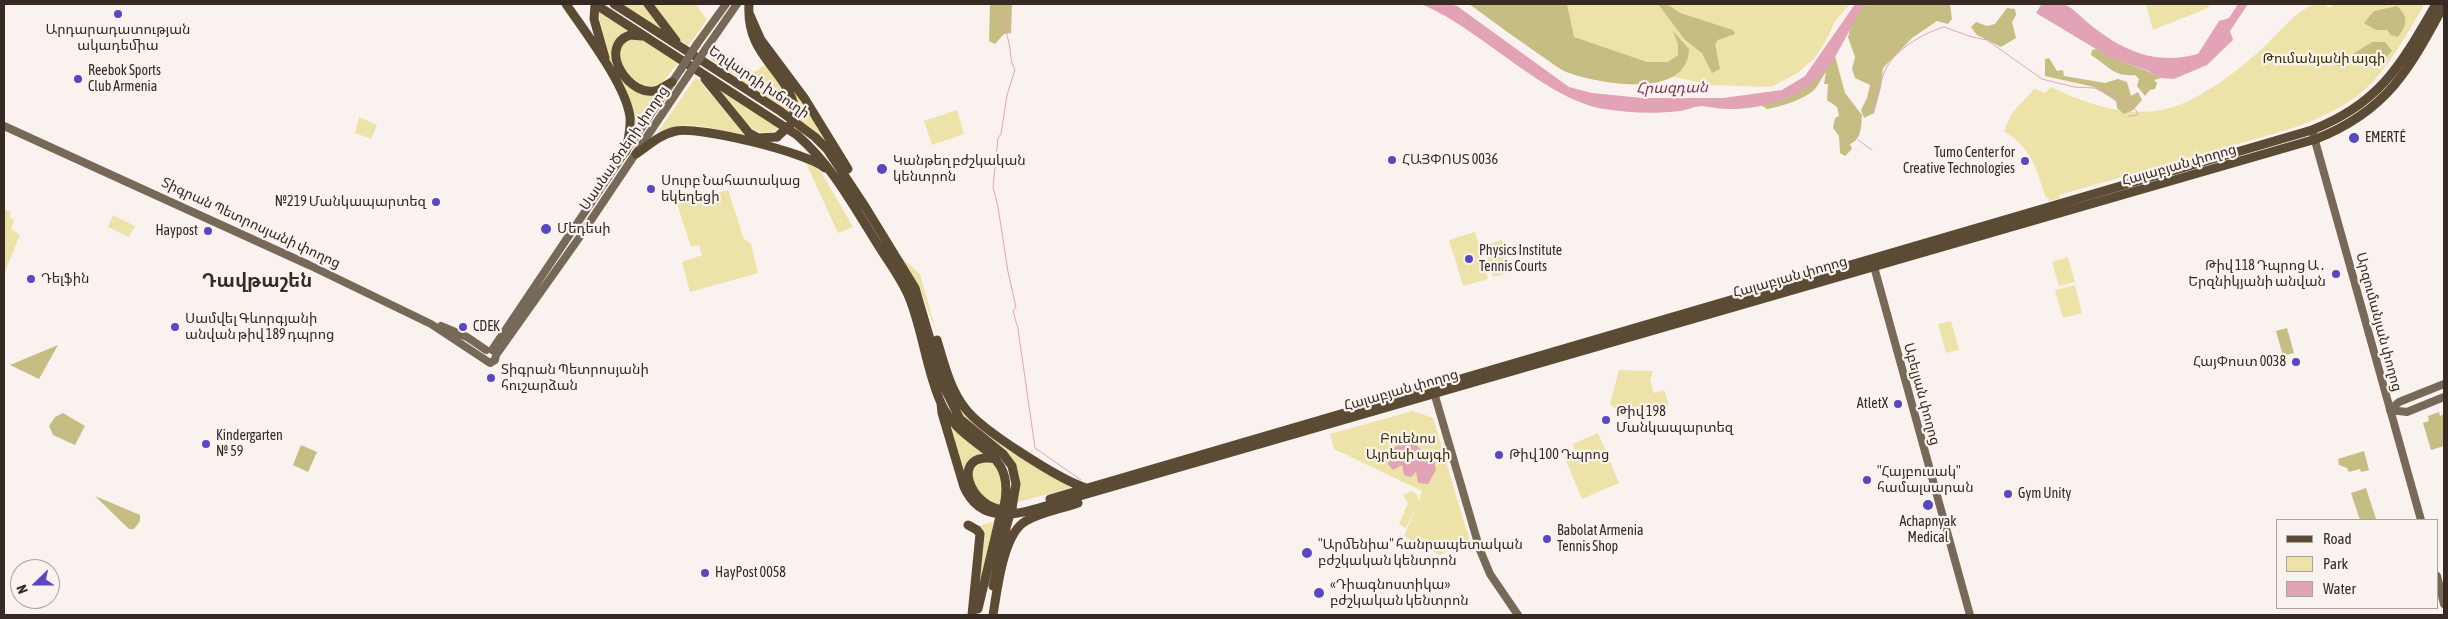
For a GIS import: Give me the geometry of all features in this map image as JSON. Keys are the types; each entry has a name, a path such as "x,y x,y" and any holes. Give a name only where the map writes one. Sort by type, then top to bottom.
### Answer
{"main road":[{"path":"566,4 614,79"},
{"path":"595,4 594,19 600,44 629,112 630,127 626,151"},
{"name":"Եղվարդի խճուղի","path":"595,4 797,135 822,159 876,233"},
{"name":"Եղվարդի խճուղի","path":"614,4 780,111 815,137 836,160 866,208 876,233"},
{"path":"648,4 680,47"},
{"name":"Սասնա Ծռերի փողոց","path":"489,353 697,44 726,4"},
{"name":"Սասնա Ծռերի փողոց","path":"489,353 636,154 737,4"},
{"name":"Հալաբյան փողոց","path":"2314,135 2377,92 2402,61 2436,4"},
{"name":"Հալաբյան փողոց","path":"1091,492 2314,135 2353,122 2391,91 2444,5"},
{"path":"698,71 749,133 758,138 777,137 792,124 795,107 787,88 755,43 749,25 749,8"},
{"path":"749,8 761,40 805,99 835,147 850,173 860,199"},
{"path":"647,38 635,35 622,39 616,53 616,62 621,72 629,81 648,91 657,90 672,82"},
{"name":"Տիգրան Պետրոսյանի փողոց","path":"4,124 325,273 489,353"},
{"path":"636,154 666,134 692,130 799,154 821,164 834,177"},
{"name":"Արզումանյան փողոց","path":"2314,135 2422,519"},
{"path":"876,233 915,288 928,314 952,384 965,409 1021,452 1069,483 1091,492"},
{"path":"876,233 908,295 964,487 973,502 986,511 1006,515 1091,492"},
{"name":"Աբելյան փողոց","path":"1873,263 1970,615"},
{"path":"915,288 951,402 960,419 1003,454 1012,466 1016,484 977,615"},
{"path":"2390,410 2399,402 2444,384"},
{"path":"1432,391 1480,550 1490,574 1517,615"},
{"path":"2390,410 2407,412 2444,397"},
{"path":"941,403 959,429 996,459 1007,478 1008,507"},
{"path":"996,459 980,458 973,462 968,475 970,486 980,500 1000,510 1011,510 1091,492"},
{"path":"994,615 1007,549 1019,526 1026,521 1091,492"},
{"path":"988,615 1003,523"},
{"path":"968,525 980,534 972,615"},
{"path":"2438,580 2444,604"}],"green space":[{"path":"621,4 644,4 666,34"},
{"path":"653,4 696,4 707,20 688,46 677,37"},
{"path":"1480,4 1850,4 1835,21 1827,39 1814,59 1796,74 1771,87 1710,85 1665,75"},
{"path":"2146,4 2210,4 2208,8 2153,30"},
{"name":"Թումանյանի այգի","path":"2315,4 2324,4 2330,8 2333,4 2422,4 2423,7 2383,70 2355,98 2337,109 2287,130 2059,195 2060,198 2049,201 2048,197 2046,198 2036,168 2027,152 2004,131 2012,113 2034,89 2045,93 2051,87 2091,103 2133,112 2148,112 2175,107 2202,94 2229,76 2263,48 2294,17"},
{"path":"597,7 631,30 618,36 612,49 626,81 659,92 634,131 608,57"},
{"path":"629,39 641,39 679,62 661,84 646,87 626,74 618,52"},
{"path":"716,47 754,72 765,65 786,93 790,113 709,58"},
{"path":"696,77 748,138 702,126 680,126 657,133"},
{"path":"788,83 803,101 840,161 824,140 798,120 797,100"},
{"path":"717,86 780,127 770,132 761,132 752,128 736,112"},
{"path":"957,110 964,134 932,145 924,121"},
{"path":"359,117 377,125 371,139 355,133"},
{"path":"806,163 820,170 853,227 838,233"},
{"path":"728,190 744,239 751,244 758,273 690,292 682,262 702,255 699,245 691,247 677,204"},
{"path":"4,209 11,212 9,217 14,220 11,229 20,235 4,274"},
{"path":"113,215 135,226 129,237 108,227"},
{"name":"Physics Institute Tennis Courts","path":"1475,232 1488,279 1463,286 1449,240"},
{"path":"1502,240 1511,272 1493,277 1484,245"},
{"path":"901,257 920,274 936,331 924,299"},
{"path":"2068,257 2075,282 2059,286 2052,262"},
{"path":"2075,285 2082,313 2063,318 2055,290"},
{"path":"1951,321 1959,350 1946,353 1938,324"},
{"path":"936,339 961,408 1071,488 1018,502 1019,477 1014,462 964,418 956,406"},
{"path":"1619,370 1653,371 1650,380 1654,393 1664,390 1669,405 1650,410 1634,418 1623,416 1610,404"},
{"name":"Բուենոս Այրեսի այգի","path":"1413,411 1433,418 1471,545 1457,547 1440,555 1404,536 1418,503 1406,528 1399,524 1408,503 1403,495 1412,491 1417,495 1419,501 1422,491 1334,449 1330,434"},
{"path":"947,420 963,438 986,455 973,458 965,474"},
{"path":"1598,433 1619,483 1582,499 1564,456 1575,451 1573,444"},
{"path":"986,460 998,468 1001,474 1000,507 976,492 973,473 976,467"},
{"path":"995,521 975,611 976,527"}],"shaded area":[{"path":"990,4 1012,4 1011,33 1004,34 995,44 989,41"},
{"path":"1469,4 1567,4 1574,37 1647,62 1668,62 1678,55 1678,44 1673,31 1689,49 1685,65 1674,76 1659,82 1620,84 1601,81 1562,70"},
{"path":"1658,4 1667,4 1680,13 1733,30 1735,34 1718,40 1715,44 1720,69 1712,73 1702,53 1685,40"},
{"path":"1866,4 1950,4 1952,19 1948,24 1937,21 1912,38 1883,68 1881,87 1874,113 1864,118 1861,110 1867,98 1870,85 1855,78 1852,69 1855,57 1848,37 1853,20"},
{"path":"2397,6 2405,17 2405,25 2398,37 2391,35 2387,30 2376,30 2364,23 2374,11"},
{"path":"2007,8 2015,9 2016,15 2012,22 2016,38 2001,47 1977,35 1971,27 1976,22 1987,26 1995,24"},
{"path":"2372,42 2385,42 2392,51 2378,65 2352,61 2342,67 2335,65"},
{"path":"2096,49 2161,78 2154,80 2157,83 2155,89 2150,90 2145,96 2137,86 2139,79 2135,75 2121,74 2112,70 2091,55 2092,50"},
{"path":"1835,56 1845,93 1862,115 1859,136 1850,144 1852,149 1845,156 1840,153 1839,136 1833,128 1835,118 1839,116 1837,107 1827,100 1828,84 1824,84 1826,72 1815,89 1805,96 1767,109 1761,105 1791,96"},
{"path":"2049,58 2057,71 2063,70 2064,76 2105,83 2118,79 2127,82 2131,96 2138,92 2142,100 2133,110 2124,114 2117,108 2116,101 2094,87 2045,76 2045,59"},
{"path":"2287,328 2294,353 2283,356 2276,331"},
{"path":"58,345 39,379 10,365"},
{"path":"2439,412 2440,416 2444,414 2444,446 2431,450 2423,423 2429,421 2428,416"},
{"path":"63,413 85,426 75,445 53,435 49,426 55,417"},
{"path":"301,445 317,452 308,472 293,465"},
{"path":"2364,451 2369,470 2361,472 2360,469 2349,472 2347,468 2339,465 2338,459"},
{"path":"2366,488 2376,519 2360,519 2351,493"},
{"path":"95,496 140,515 140,521 134,529 129,529"}],"water":[{"path":"2057,3 2066,5 2100,32 2125,48 2153,57 2167,58 2198,54 2219,21 2229,18 2238,4 2248,4 2230,31 2233,40 2207,65 2174,79 2161,78 2146,70 2111,58 2036,13 2041,5 2039,4"},
{"path":"1421,4 1450,4 1457,6 1569,87 1592,93 1642,98 1723,98 1782,90 1805,76 1855,4 1866,4 1823,74 1796,94 1774,103 1750,108 1725,109 1702,106 1680,111 1652,113 1604,109 1581,103 1535,78 1466,29"},
{"path":"1413,441 1422,451 1432,450 1436,470 1428,484 1418,483 1416,472 1411,477 1404,475 1402,465 1393,470 1388,464 1393,448 1405,442"}],"waterway":[{"path":"999,4 1009,43 1011,60 1015,70 1007,95 1001,134 998,138 993,187 1016,307 1013,311 1018,329 1035,448 1081,480"},
{"path":"1872,114 1884,73 1894,57 1918,38 1944,27 1987,40 2042,79 2074,87 2094,88 2129,102 2138,113 2137,115 2129,116"},
{"path":"1858,140 1872,150"}],"place":[{"name":"Արդարադատության ակադեմիա","path":"118,14"},
{"name":"Reebok Sports Club Armenia","path":"78,79"},
{"name":"EMERTÉ","path":"2354,138"},
{"name":"ՀԱՅՓՈՍՏ 0036","path":"1392,160"},
{"name":"Tumo Center for Creative Technologies","path":"2025,161"},
{"name":"Կանթեղ բժշկական կենտրոն","path":"882,169"},
{"name":"Սուրբ Նահատակաց եկեղեցի","path":"651,189"},
{"name":"№219 Մանկապարտեզ","path":"436,202"},
{"name":"Մեդեսի","path":"546,229"},
{"name":"Haypost","path":"208,231"},
{"name":"Physics Institute Tennis Courts","path":"1469,259"},
{"name":"Թիվ 118 Դպրոց Ա․ Երզնիկյանի անվան","path":"2336,274"},
{"name":"Դելֆին","path":"31,279"},
{"name":"Սամվել Գևորգյանի անվան թիվ 189 դպրոց","path":"175,327"},
{"name":"CDEK","path":"463,327"},
{"name":"ՀայՓոստ 0038","path":"2296,362"},
{"name":"Տիգրան Պետրոսյանի հուշարձան","path":"491,378"},
{"name":"AtletX","path":"1898,404"},
{"name":"Թիվ 198 Մանկապարտեզ","path":"1606,420"},
{"name":"Kindergarten № 59","path":"206,444"},
{"name":"Թիվ 100 Դպրոց","path":"1499,455"},
{"name":"\"Հայբուսակ\" համալսարան","path":"1867,480"},
{"name":"Gym Unity","path":"2008,494"},
{"name":"Achapnyak Medical","path":"1928,505"},
{"name":"Babolat Armenia Tennis Shop","path":"1547,539"},
{"name":"\"Արմենիա\" հանրապետական բժշկական կենտրոն","path":"1307,553"},
{"name":"HayPost 0058","path":"705,573"},
{"name":"«Դիագնոստիկա» բժշկական կենտրոն","path":"1319,593"}],"district":[{"name":"Դավթաշեն","path":"257,281"}],"water label":[{"name":"Հրազդան","path":"1672,88"}]}
